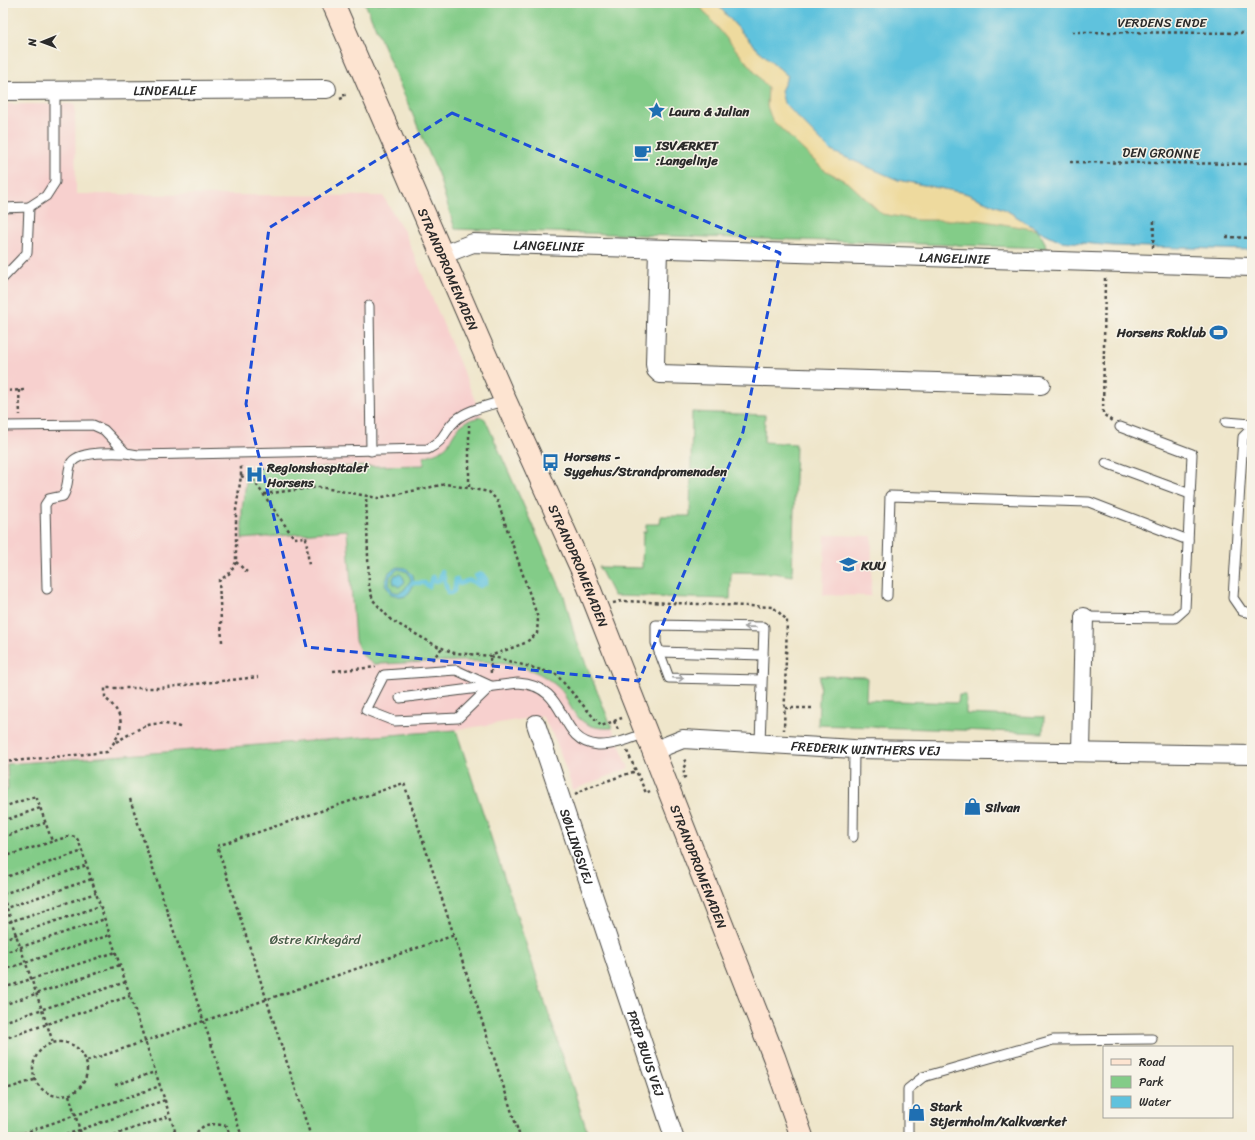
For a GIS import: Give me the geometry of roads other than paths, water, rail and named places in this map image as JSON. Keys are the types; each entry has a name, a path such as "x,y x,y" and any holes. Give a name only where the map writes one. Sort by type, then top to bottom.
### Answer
{"street":[{"name":"STRANDPROMENADEN","path":"333,3 505,400 582,570 774,1057 802,1137"},
{"name":"LINDEALLE","path":"3,92 328,89"},
{"name":"LANGELINIE","path":"442,255 473,243 1106,264 1252,267"},
{"path":"658,249 655,364 656,370 660,374 1040,385"},
{"path":"1081,751 1084,617"},
{"name":"SØLLINGSVEJ","path":"536,724 618,968"},
{"name":"FREDERIK WINTHERS VEJ","path":"649,742 683,739 854,749 1081,751 1252,755"},
{"name":"PRIP BUUS VEJ","path":"618,968 674,1137"}],"lane":[{"path":"3,208 29,208 46,196 55,182 55,91"},
{"path":"3,277 27,253 29,208"},
{"path":"369,306 371,451"},
{"path":"47,589 44,505 49,499 63,496 68,488 70,464 76,458 84,454 241,454 428,449 438,444 445,437 451,425 456,420 469,412 505,400"},
{"path":"1226,422 1252,424"},
{"path":"3,426 93,425 104,430 126,453"},
{"path":"1084,617 1175,618 1185,609 1192,454 1120,427"},
{"path":"1252,428 1243,437 1233,598 1242,611 1252,612"},
{"path":"1106,463 1190,494"},
{"path":"887,596 890,496 1089,502 1188,540"},
{"path":"760,743 764,628 656,625 656,643 669,678 762,680"},
{"path":"659,652 763,655"},
{"path":"456,670 491,686 458,718 394,721 366,710 384,675 456,670"},
{"path":"400,698 518,683 529,684 540,688 549,694 556,703 570,729 578,738 588,743 599,745 649,742"},
{"path":"852,837 854,749"},
{"path":"908,1137 908,1089 923,1077 1053,1040 1152,1039"}],"water":[{"path":"716,3 1252,3 1252,250 1114,246 1061,241 1038,230 1006,210 965,193 898,180 831,151 784,103 781,91 788,76 754,46"},
{"path":"398,567 406,568 413,575 412,588 406,596 403,597 391,594 385,584 389,572","holes":["398,569 408,572 411,580 404,590 402,592 392,591 389,584 390,576"]},
{"path":"400,574 405,582 399,587 394,584 393,579 395,575"}],"waterway":[{"path":"414,583 425,583 429,587 432,577 434,577 435,582 439,581 442,571 448,593 451,593 454,591 456,579 460,584 470,580 480,586 486,583 486,578 482,574 476,576 478,582 483,582 483,577 479,578 480,580 482,579"}],"place":[{"name":"Laura & Julian","path":"656,111"},
{"name":"ISVÆRKET :Langelinje","path":"643,152"},
{"name":"Horsens Roklub","path":"1219,332"},
{"name":"Horsens - Sygehus/Strandpromenaden","path":"551,463"},
{"name":"Regionshospitalet Horsens","path":"254,474"},
{"name":"KUU","path":"848,565"},
{"name":"Silvan","path":"972,807"},
{"name":"Stark Stjernholm/Kalkværket","path":"917,1113"}],"park label":[{"name":"Østre Kirkegård","path":"315,939"}]}
